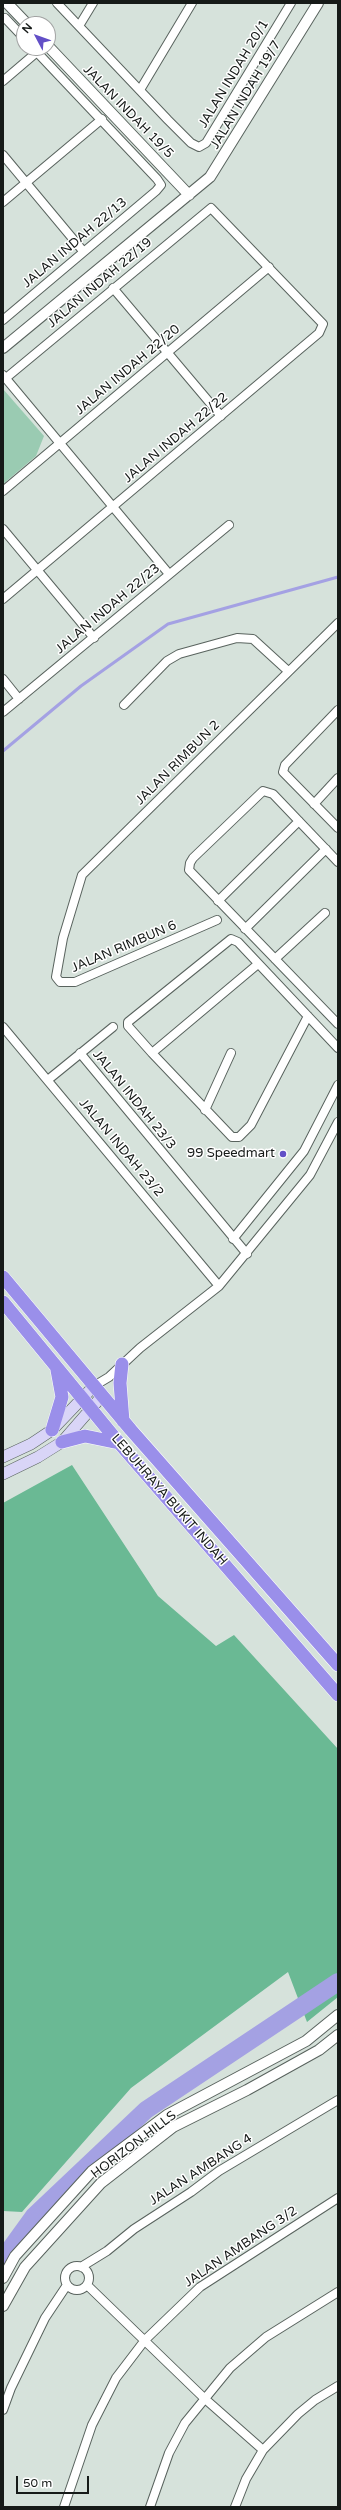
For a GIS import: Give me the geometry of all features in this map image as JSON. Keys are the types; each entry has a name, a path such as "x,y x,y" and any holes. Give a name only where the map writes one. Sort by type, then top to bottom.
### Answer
{"highway":[{"name":"LEBUHRAYA BUKIT INDAH","path":"3,1277 98,1391 338,1665"},
{"name":"LEBUHRAYA BUKIT INDAH","path":"3,1302 119,1443 338,1695"},
{"path":"52,1430 62,1397 55,1364"},
{"path":"122,1364 120,1384 124,1420"},
{"path":"62,1442 85,1436 119,1443"}],"main road":[{"path":"3,1457 31,1444 52,1430 82,1399 98,1391"},
{"path":"3,1474 38,1457 62,1442 91,1409 98,1391"}],"street":[{"path":"7,3 19,16"},
{"path":"57,3 140,90 192,3"},
{"path":"79,26 93,3"},
{"name":"JALAN INDAH 20/1","path":"140,90 191,144 199,147 206,143 291,3"},
{"name":"JALAN INDAH 19/7","path":"3,348 189,195 217,168 318,3"},
{"path":"5,18 16,30"},
{"name":"JALAN INDAH 19/5","path":"56,54 189,195"},
{"path":"3,81 29,56"},
{"path":"3,202 102,119 41,56"},
{"name":"JALAN INDAH 22/13","path":"3,320 83,251 156,192 161,185 157,178 102,119"},
{"path":"3,155 83,251"},
{"name":"JALAN INDAH 22/19","path":"4,377 210,208 269,267"},
{"name":"JALAN INDAH 22/22","path":"3,599 319,333 323,326 321,321 269,267"},
{"name":"JALAN INDAH 22/20","path":"3,491 269,267"},
{"path":"113,288 221,416"},
{"path":"4,377 169,574"},
{"name":"JALAN INDAH 22/23","path":"3,712 229,525"},
{"path":"3,529 94,638"},
{"name":"JALAN RIMBUN 2","path":"63,938 82,875 338,623"},
{"path":"124,705 167,661 179,654 237,638 253,639 288,671"},
{"path":"3,679 19,699"},
{"path":"338,710 283,768 285,775 338,828"},
{"path":"314,804 338,778"},
{"path":"338,862 273,794 263,791 199,853 190,863 189,870 338,1024"},
{"path":"218,901 299,821"},
{"path":"245,929 326,849"},
{"path":"275,959 325,913"},
{"name":"JALAN RIMBUN 6","path":"63,938 56,977 60,982 66,983 75,982 217,920"},
{"path":"308,1016 251,1125 245,1133 239,1137 232,1136 205,1110 128,1026 128,1022 227,941 235,939 258,964 308,1016 338,1048"},
{"path":"152,1053 258,964"},
{"name":"JALAN INDAH 23/2","path":"3,1027 49,1080 219,1286"},
{"path":"49,1080 113,1027"},
{"path":"205,1110 231,1053"},
{"name":"JALAN INDAH 23/3","path":"80,1054 247,1254"},
{"path":"233,1239 304,1151 338,1085"},
{"path":"98,1391 122,1364 219,1286 247,1254 310,1175 338,1122"},
{"path":"98,1391 109,1377"},
{"name":"HORIZON HILLS","path":"3,2278 16,2256 92,2171 167,2115 306,2041 338,2015"},
{"name":"HORIZON HILLS","path":"3,2306 25,2267 101,2183 173,2127 247,2090 319,2050 338,2035"},
{"name":"JALAN AMBANG 4","path":"81,2268 107,2251 134,2229 220,2171 338,2100"},
{"name":"JALAN AMBANG 3/2","path":"64,2507 92,2425 116,2378 145,2340 200,2287 338,2198"},
{"path":"74,2267 81,2268 88,2275 86,2285 77,2290 67,2285 65,2278 68,2271 74,2267"},
{"path":"3,2410 11,2388 45,2318 67,2285"},
{"path":"86,2285 204,2398 263,2450"},
{"path":"150,2507 169,2453 185,2423 204,2398 248,2351 338,2292"},
{"path":"235,2507 246,2479 263,2450 298,2414 315,2400 338,2386"}],"green space":[{"path":"3,389 44,436 36,456 3,484"},
{"path":"72,1465 158,1596 216,1646 234,1635 338,1749 338,1997 307,2022 288,1972 131,2088 22,2212 3,2211 3,1503"}],"waterway":[{"path":"3,751 81,686 168,624 338,577"},
{"path":"3,2259 34,2216 146,2110 338,1982"}],"place":[{"name":"99 Speedmart","path":"283,1154"}]}
